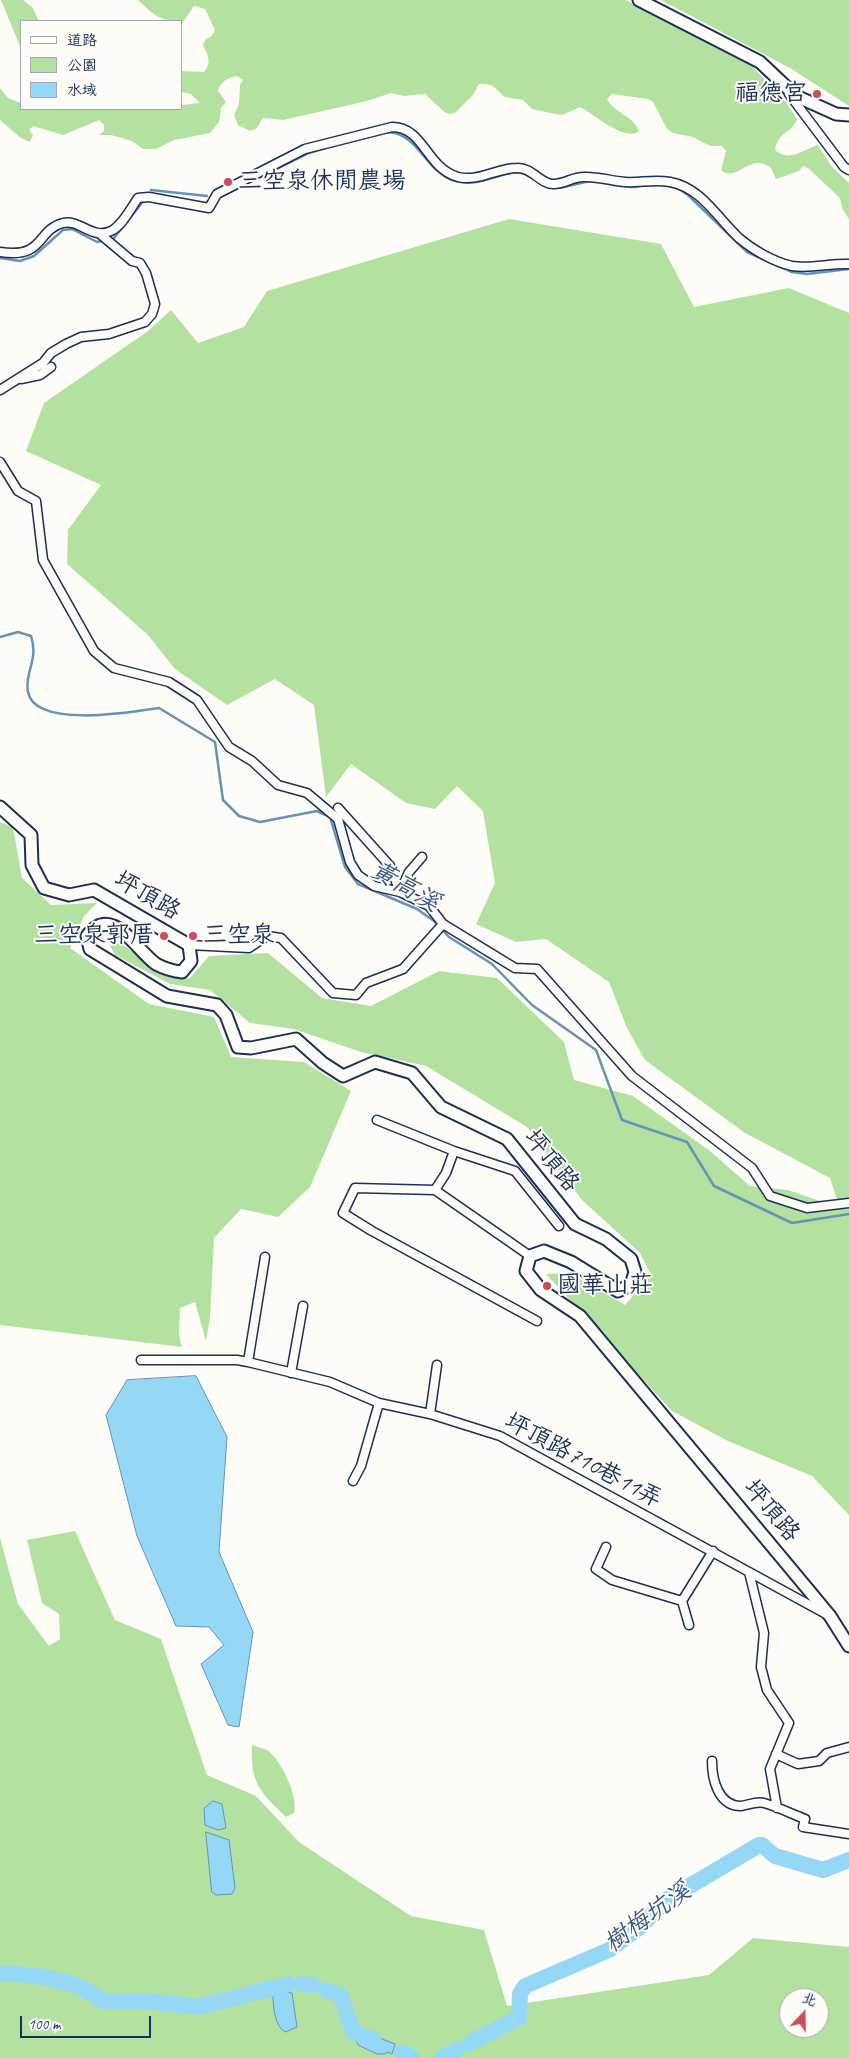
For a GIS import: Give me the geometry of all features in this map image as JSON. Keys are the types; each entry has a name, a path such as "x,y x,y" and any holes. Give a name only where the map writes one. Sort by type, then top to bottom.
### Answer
{"street":[{"path":"639,0 760,62 783,86 844,167 849,170"},
{"path":"783,86 816,107 836,114 849,115"},
{"path":"100,234 112,231 138,198 149,197 209,208 217,194 305,148 392,127 401,127 418,138 429,156 439,167 450,174 472,178 494,174 507,168 520,168 532,171 549,184 582,177 599,177 613,181 648,179 670,182 697,194 739,238 760,253 792,266 849,264"},
{"path":"0,252 16,254 34,248 52,230 63,223 75,224 88,231 100,234 132,260 140,263 155,304 152,314 145,322 109,334 81,337 50,354 43,363 0,390"},
{"path":"14,381 40,374 52,367"},
{"path":"0,462 18,491 36,501 43,560 94,651 114,668 169,682 197,700 229,747 252,761 278,785 307,793 338,820 350,862 358,875 374,886 400,892 429,906 443,924 515,968 537,969 632,1076 752,1168 770,1196 807,1208 849,1203"},
{"name":"坪頂路","path":"0,806 31,835 32,865 44,888 68,895 94,890 189,945 191,961 182,972 169,971 155,963 118,928 104,923 94,927 87,936 90,948 167,996 217,1005 226,1015 238,1047 252,1048 296,1039 323,1064 343,1076 375,1062 412,1073 441,1107 507,1139 575,1224 606,1239 631,1260 636,1272 630,1286 618,1291 571,1262 544,1251 530,1256 526,1271 541,1290 580,1316 812,1593 830,1616 849,1646"},
{"path":"338,808 390,866 400,892"},
{"path":"400,892 409,872 422,857"},
{"path":"189,945 249,948 267,936 281,938 333,993 356,995 366,983 403,969 443,924"},
{"path":"377,1120 454,1151 516,1171 559,1226"},
{"path":"435,1190 446,1173 454,1151"},
{"path":"530,1256 435,1190 355,1188 343,1213 372,1231 537,1321"},
{"path":"248,1362 266,1257"},
{"path":"291,1373 304,1306"},
{"name":"坪頂路710巷11弄","path":"141,1360 237,1360 248,1362 330,1382 380,1403 430,1414 500,1436 830,1616"},
{"path":"430,1414 437,1365"},
{"path":"353,1481 361,1466 380,1403"},
{"path":"606,1547 596,1569 612,1580 682,1601"},
{"path":"689,1625 682,1601 713,1551"},
{"path":"749,1572 764,1633 761,1667 767,1690 789,1723 770,1769 777,1808"},
{"path":"796,1599 812,1593"},
{"path":"776,1754 798,1764 819,1760 827,1753 849,1747"},
{"path":"712,1761 712,1777 716,1788 726,1800 739,1806 762,1802 805,1819 803,1827 849,1834"}],"green space":[{"path":"1,0 23,0 33,8 38,20 20,20 20,47"},
{"path":"138,0 626,0 750,64 785,101 797,119 795,124 779,139 775,150 781,154 792,155 818,145 832,167 849,183 849,219 843,210 840,198 808,168 803,166 799,171 776,179 771,168 757,163 733,173 727,173 721,170 726,151 722,146 710,146 693,137 673,133 667,129 653,102 648,99 612,94 607,99 610,104 633,121 639,131 633,134 618,130 580,107 562,115 532,109 523,100 505,97 488,84 479,84 473,95 455,113 449,114 443,111 425,94 404,96 391,93 367,101 283,120 263,118 256,129 250,131 238,125 234,115 239,104 240,85 243,80 237,76 225,80 219,88 218,91 226,102 221,108 219,122 210,133 174,140 156,149 143,149 132,141 111,135 99,135 104,131 104,125 99,120 63,135 33,126 29,130 33,135 30,142 21,138 0,120 0,88 8,98 20,103 20,110 182,110 182,105 200,103 191,94 182,92 182,71 204,72 208,65 208,56 203,45 215,30 205,9 194,6 182,24 182,20 167,20 148,10"},
{"path":"661,0 849,0 849,106 790,68"},
{"path":"509,219 661,244 694,307 789,288 849,313 849,1515 812,1476 728,1441 672,1411 546,1274 569,1273 625,1305 651,1275 640,1253 582,1200 527,1127 426,1066 361,1052 294,1029 250,1023 210,990 170,984 115,955 110,946 120,943 167,976 190,978 209,956 268,953 322,998 371,1006 439,971 497,978 564,1042 574,1080 633,1096 710,1151 750,1186 788,1190 840,1208 830,1178 745,1133 645,1060 627,1028 609,982 546,939 516,942 476,924 495,883 483,811 457,786 435,809 406,803 351,764 326,797 314,705 275,679 227,705 175,669 147,634 67,564 68,530 101,485 26,451 44,403 148,331 171,310 198,343 244,327 267,291"},
{"path":"0,822 13,827 22,878 51,905 97,903 84,916 70,948 149,1004 214,1017 231,1057 304,1062 351,1091 310,1187 278,1217 241,1209 214,1238 210,1317 206,1341 195,1302 180,1308 179,1335 182,1347 0,1325"},
{"path":"75,1531 115,1620 161,1639 207,1775 256,1796 299,1842 411,1916 484,1930 507,2006 709,1975 753,1938 849,1947 849,2058 0,2058 0,1538 18,1604 49,1646 60,1639 59,1614 42,1603 27,1540"},
{"path":"252,1745 267,1750 283,1770 294,1798 294,1813 286,1817 269,1801 258,1786 253,1769"}],"water":[{"path":"196,1376 227,1437 219,1552 253,1632 239,1727 228,1725 201,1664 224,1645 209,1627 176,1626 137,1536 106,1415 127,1380"},
{"path":"213,1801 222,1804 226,1828 218,1830 205,1825 204,1809"},
{"path":"206,1832 229,1840 235,1888 232,1894 216,1895 212,1892"},
{"path":"286,1992 292,1993 297,2027 286,2032 282,2030 277,2022 273,1996"},
{"path":"357,2025 361,2033 367,2033 395,2044 392,2054 387,2052 385,2054 377,2054 358,2045 353,2034"}],"waterway":[{"path":"386,132 406,138 414,144 434,168 452,180 472,183 506,174 524,173"},
{"path":"222,196 309,153 342,143"},
{"path":"548,187 564,187 594,180"},
{"path":"612,184 632,187 656,184"},
{"path":"676,187 688,195 747,252 792,272 807,274 849,269"},
{"path":"151,190 207,196"},
{"path":"0,258 20,261 34,256 63,230 72,229 97,242 114,238 142,203"},
{"name":"黃高溪","path":"0,637 18,632 31,636 33,659 27,685 28,692 35,703 48,711 86,715 159,708 215,742 223,800 239,816 260,822 317,811 330,817 345,867 358,884 417,909 434,921 449,937 492,964 532,1005 596,1050 622,1120 687,1142 714,1186 792,1223 849,1214"},
{"name":"樹梅坑溪","path":"470,2043 519,2018 520,1994 525,1986 609,1950 641,1926 666,1900 759,1845 762,1845 775,1856 823,1870 849,1860"},
{"name":"樹梅坑溪","path":"0,1973 54,1979 79,1987 102,2001 147,2001 198,2007 289,1984"},
{"name":"樹梅坑溪","path":"302,1984 313,1985"},
{"name":"樹梅坑溪","path":"326,1990 341,1996 353,2032 373,2039"},
{"name":"樹梅坑溪","path":"442,2058 457,2050"},
{"name":"樹梅坑溪","path":"402,2052 412,2058"}],"place":[{"name":"福德宮","path":"817,94"},
{"name":"三空泉休閒農場","path":"228,182"},
{"name":"三空泉郭厝","path":"164,936"},
{"name":"三空泉","path":"193,936"},
{"name":"國華山莊","path":"547,1286"}]}
